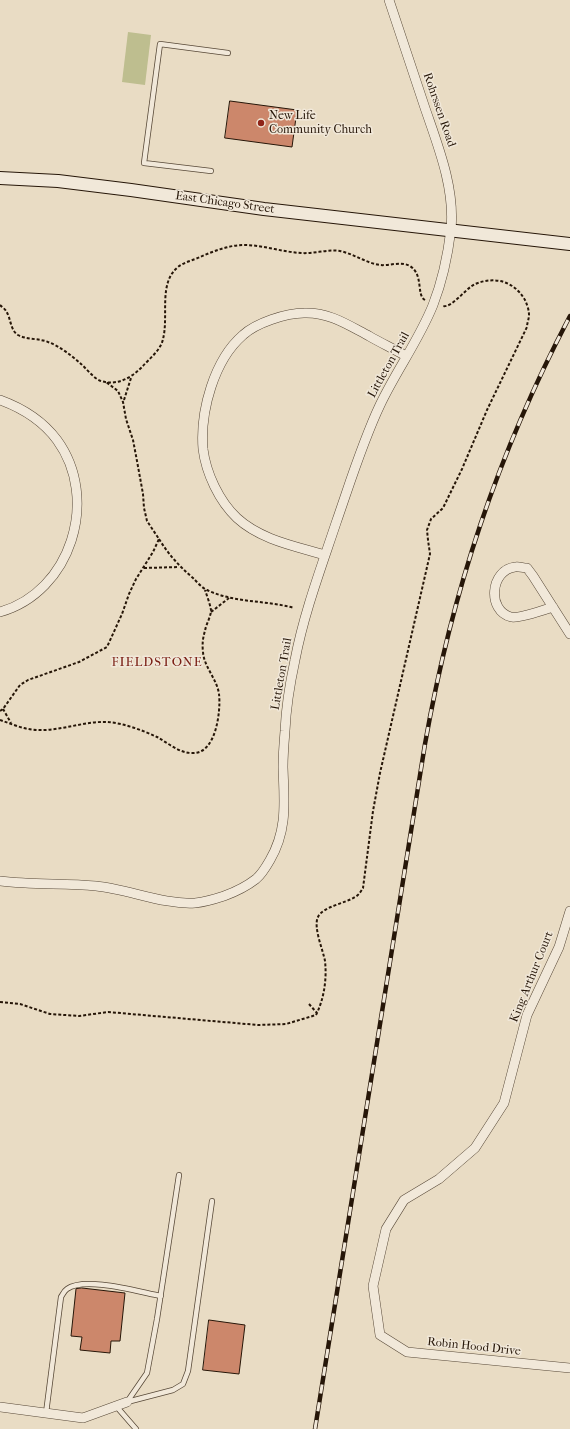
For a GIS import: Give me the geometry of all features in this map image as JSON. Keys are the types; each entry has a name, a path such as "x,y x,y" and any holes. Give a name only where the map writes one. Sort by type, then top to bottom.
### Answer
{"main road":[{"name":"East Chicago Street","path":"0,178 58,181 264,209 570,244"}],"street":[{"name":"Rohrssen Road","path":"388,0 444,163 452,211 451,230"},
{"name":"Littleton Trail","path":"0,881 98,886 171,901 193,903 211,901 231,894 257,878 263,872 275,851 284,819 283,763 285,726 295,660 306,612 362,450 380,406 406,356 420,333 434,303 441,281 451,230"},
{"path":"325,555 259,534 237,517 226,505 215,487 207,468 203,449 203,430 206,409 215,375 229,350 243,334 260,324 280,317 304,313 322,314 341,320 406,356"},
{"path":"0,400 27,412 45,426 57,440 72,470 76,489 77,510 76,525 72,540 55,574 41,590 26,602 0,612"},
{"path":"553,607 535,613 512,617 500,612 495,602 494,592 496,581 502,573 514,567 527,568 533,576 553,607 570,634"},
{"name":"King Arthur Court","path":"380,1335 373,1286 386,1229 404,1200 439,1179 475,1148 504,1103 527,1015 559,947 570,911"},
{"name":"Robin Hood Drive","path":"380,1335 407,1352 570,1368"},
{"path":"0,1407 83,1418 127,1402"}],"lane":[{"path":"211,171 144,163 160,44 228,53"},
{"path":"127,1402 147,1373 161,1296 179,1175"},
{"path":"127,1402 173,1390 183,1384 188,1371 212,1201"},
{"path":"46,1413 61,1297 65,1290 72,1286 99,1284 161,1296"},
{"path":"116,1406 136,1429"}],"path":[{"path":"0,305 6,310 11,325 17,335 30,339 47,341 69,354 100,380 120,382 131,377 160,346 163,339 166,313 166,290 170,277 179,266 226,247 244,245 302,253 331,250 342,252 379,265 403,264 410,266 418,276 420,295 422,299 427,301"},
{"path":"0,1002 20,1004 50,1014 79,1016 108,1012 258,1026 286,1024 316,1015 321,1006 325,968 318,934 318,916 324,910 357,896 364,888 373,811 380,773 430,554 427,530 432,519 443,508 462,469 487,410 527,327 529,314 527,303 520,292 510,283 498,281 483,282 474,285 465,290 450,305 442,306"},
{"path":"124,402 131,377"},
{"path":"106,381 118,391 124,402 126,419 133,440 147,521 168,554 205,590 229,598 279,604 294,608"},
{"path":"0,711 20,685 28,680 79,662 107,647 136,579 144,568 159,539"},
{"path":"144,568 180,567"},
{"path":"0,720 28,729 45,730 108,722 123,725 156,737 186,753 194,754 203,752 212,740 216,728 219,705 219,693 203,654 202,643 211,612 205,590"},
{"path":"211,612 229,598"},
{"path":"3,709 12,724"},
{"path":"309,1004 317,1013"}],"green space":[{"path":"128,32 151,35 145,85 122,82"}],"building":[{"name":"New Life Community Church","path":"230,101 297,110 292,147 225,138"},
{"path":"82,1288 125,1293 120,1341 111,1341 110,1353 80,1350 82,1337 71,1336 76,1289"},
{"path":"209,1320 245,1325 239,1374 203,1370"}],"railway":[{"path":"315,1429 425,744 436,687 464,577 500,471 544,367 570,316"}],"place":[{"name":"New Life Community Church","path":"261,123"}],"district":[{"name":"FIELDSTONE","path":"157,663"}]}
